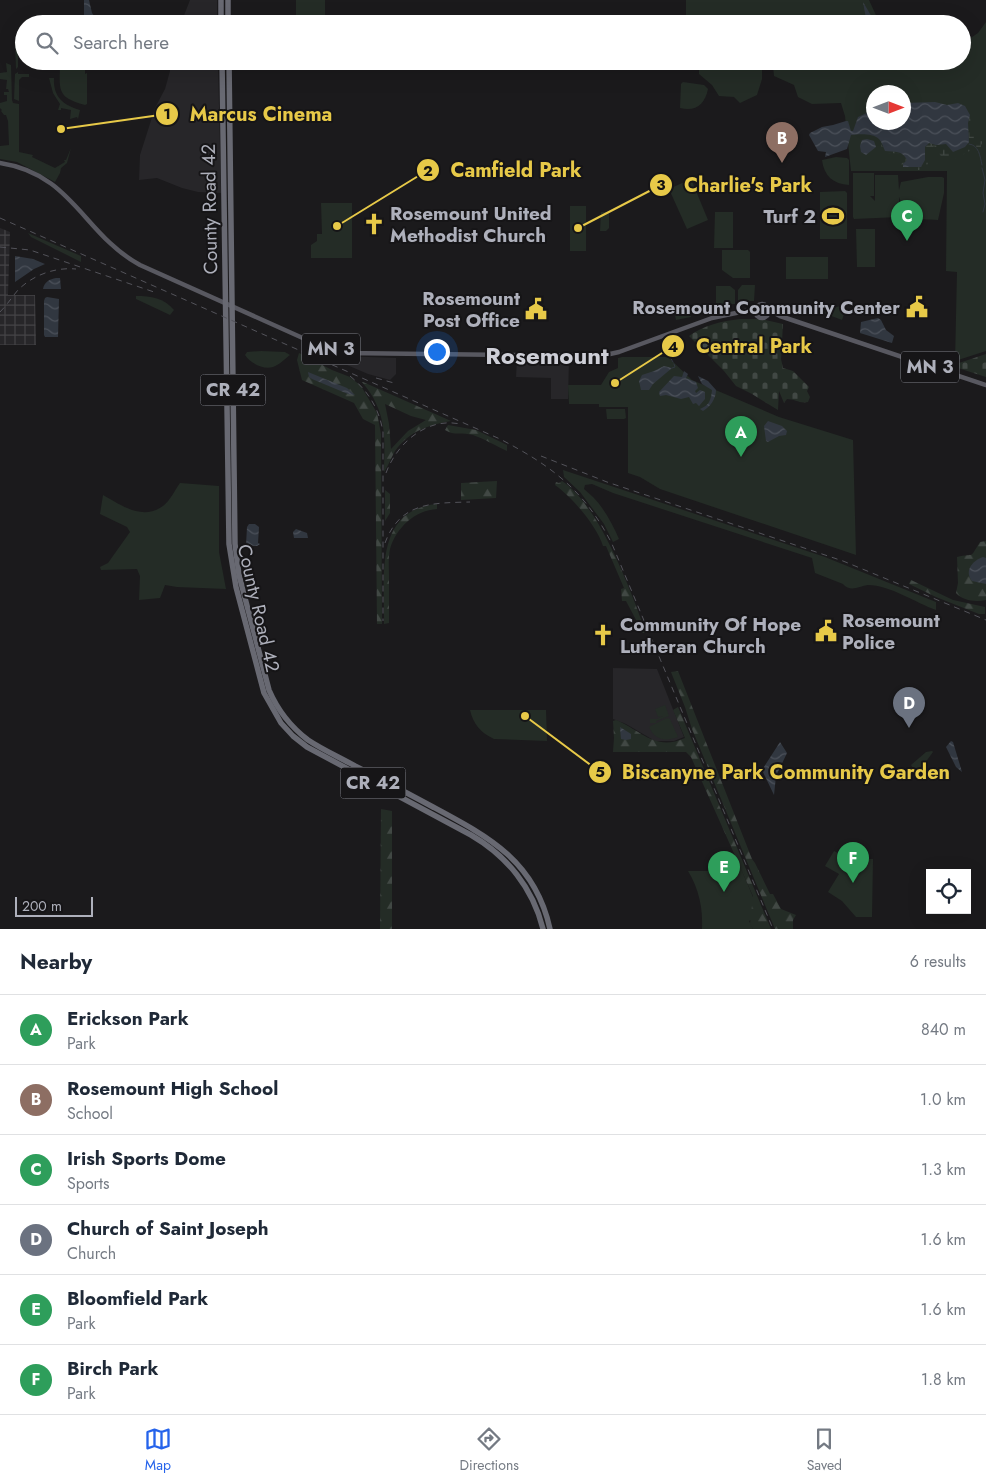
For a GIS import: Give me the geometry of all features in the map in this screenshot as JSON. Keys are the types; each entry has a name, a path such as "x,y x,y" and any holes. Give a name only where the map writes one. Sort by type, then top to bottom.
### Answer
{"highway":[{"path":"221,0 221,15"},
{"path":"228,0 228,15"},
{"name":"County Road 42","path":"222,70 236,559 266,680 274,701 291,725 313,743 471,827 495,843 513,859 531,882 541,901 550,929"},
{"name":"County Road 42","path":"228,70 230,174 228,530 230,560 262,688 269,704 285,728 307,747 471,834 495,851 512,867 526,886 536,906 543,929"},
{"path":"223,118 228,126 230,174"}],"main road":[{"name":"MN 3","path":"0,163 27,170 43,177 58,188 77,206 109,243 130,259 324,348 346,353 601,356 619,352 712,318 755,311"},
{"path":"762,304 768,306 768,313 761,318 755,311 757,306 762,304"},
{"name":"MN 3","path":"768,313 986,385"}],"shaded area":[{"path":"190,0 217,0 217,15 184,15"},
{"path":"218,70 221,193 198,192 157,178 139,180 140,155 155,108 165,89 170,71"},
{"path":"0,228 10,232 8,295 35,295 36,345 0,345"},
{"path":"342,356 396,358 396,374 390,380 368,374 340,362"},
{"path":"517,359 569,360 568,399 551,399 551,378 516,377"},
{"path":"613,668 657,669 684,737 674,741 655,741 626,724 613,719"}],"green space":[{"path":"296,0 325,0 325,15 296,15"},
{"path":"686,0 869,0 876,15 686,15"},
{"path":"986,22 986,351 955,361 957,272 946,271 947,171 851,171 845,116 841,103 812,104 798,97 794,85 774,76 773,70 971,70 971,38 978,33"},
{"path":"6,63 11,65 12,100 13,103 19,104 19,152 33,155 32,157 55,168 65,162 64,160 66,160 71,148 67,163 61,168 55,182 17,162 0,159 0,146 9,145 8,121 0,108 0,103 7,101 7,95 4,95 4,92 9,92 6,89 7,80 0,79 0,73 7,72"},
{"path":"60,70 85,70 85,74 87,73 87,104 68,99 61,90"},
{"path":"699,70 762,70 762,79 757,95 740,103 734,97 719,96 712,85 699,74"},
{"path":"18,72 18,74 29,74 29,77 22,77 19,80 19,101 14,99 15,74"},
{"path":"49,78 54,78 55,90 60,99 69,106 80,110 78,119 77,117 70,119 71,110 61,108 61,110 58,110 60,104 53,93"},
{"path":"683,82 704,85 708,89 705,99 699,106 691,109 680,108 681,84"},
{"path":"970,115 971,129 978,137 986,137 981,145 980,160 974,150 952,159 943,159 934,146 931,150 927,167 921,170 913,170 906,169 900,166 904,160 901,154 883,155 881,144 885,151 895,151 901,153 903,155 907,160 903,167 921,167 925,147 929,143 947,144 950,150 961,149 969,142 968,123"},
{"path":"836,157 849,160 849,185 834,181 825,171 822,160"},
{"path":"853,173 874,173 874,196 870,196 875,201 875,175 898,175 899,190 901,182 928,177 944,178 944,193 938,220 913,217 905,210 899,197 899,217 854,219"},
{"path":"691,179 708,220 687,229 669,189"},
{"name":"Turf 2","path":"845,191 847,193 847,239 820,239 820,192"},
{"path":"321,203 352,203 352,258 311,258 311,245 317,241 317,234 322,234"},
{"path":"570,206 586,206 586,251 570,251"},
{"path":"601,212 609,212 609,228 606,231 600,231"},
{"path":"715,212 733,212 733,248 714,248"},
{"path":"856,229 875,229 875,267 857,267"},
{"path":"28,233 81,256 81,262 31,237"},
{"path":"722,250 748,250 750,252 750,278 733,278 722,270"},
{"path":"786,257 828,257 828,279 786,279"},
{"path":"742,285 755,285 754,301 738,301 738,290"},
{"path":"716,286 730,286 735,290 735,304 718,305 716,303"},
{"path":"136,296 157,298 174,310 170,315 136,299"},
{"path":"843,305 844,314 842,320 821,312"},
{"path":"689,307 691,317 676,320 674,310"},
{"path":"740,319 761,319 783,324 781,359 783,368 793,371 809,387 807,391 810,397 808,402 787,399 784,403 779,391 778,410 736,386 724,371 689,336 713,324"},
{"path":"247,352 285,352 290,355 277,365 265,368 250,361 245,355"},
{"path":"299,353 350,377 361,386 377,413 381,434 382,624 377,624 375,425 363,419 354,403 302,380 297,360"},
{"path":"986,354 986,377 955,367 956,364"},
{"path":"668,357 692,380 779,417 853,440 856,555 660,489 640,477 628,473 628,407 599,407 599,404 569,404 568,385 601,385 609,372 618,368 618,358"},
{"path":"362,382 451,421 427,427 407,438 395,451 384,472 383,425 376,403","holes":["385,404 411,416 426,420 408,431 391,449"]},
{"path":"606,409 625,409 626,418 607,419"},
{"path":"448,425 476,430 507,445 507,451 473,435 448,432 445,430"},
{"path":"563,470 825,557 936,602 936,610 885,588 868,585 855,588 846,587 815,573 812,558 613,493 592,484 585,485 584,489 601,506 614,528 619,539 613,542 604,524 580,492 564,477"},
{"path":"497,481 496,498 461,500 461,483"},
{"path":"562,481 576,493 589,509 601,529 623,573 646,633 643,633 626,601 622,601 621,589 624,588 606,546 603,546 583,512 555,485 556,482"},
{"path":"180,483 219,486 219,552 226,589 165,585 160,598 139,600 140,576 137,569 101,570 100,567 108,563 130,532 127,527 100,514 103,495 124,507 147,512 166,504"},
{"path":"385,490 390,494 390,513 385,521"},
{"path":"437,504 437,509 421,513 408,521 393,541 389,559 389,623 384,624 384,567 392,532 402,519 416,509"},
{"path":"986,541 986,600 974,601 966,599 956,593 958,583 957,557 971,555 980,542"},
{"path":"911,580 953,600 985,607 985,614 979,614 936,597 909,584"},
{"path":"678,671 752,859 770,894 773,894 781,909 796,915 793,920 793,929 775,929 692,729 671,672"},
{"path":"665,705 669,716 656,721 656,723 650,723 650,719 657,719 663,716 658,717 655,709"},
{"path":"678,707 771,929 753,929 750,924 753,896 691,757 686,752 613,752 613,721 616,720 657,741 674,742 685,738 673,710"},
{"path":"470,710 546,710 547,741 494,739 478,728"},
{"path":"667,718 670,719 678,737 661,739 651,731 649,727"},
{"path":"932,751 917,774 911,765 926,752"},
{"path":"381,809 392,811 392,929 380,929"},
{"path":"834,851 850,859 873,859 872,917 856,917 842,901 828,892 839,874 825,866"},
{"path":"737,859 761,916 749,921 753,929 702,929 699,899 688,871 708,871"}],"water":[{"path":"84,0 89,0 93,15 84,15"},
{"path":"863,2 871,15 865,15"},
{"path":"935,102 947,105 958,103 965,106 970,115 968,123 969,142 965,147 953,152 946,144 936,145 929,143 925,147 925,160 921,167 903,167 907,160 905,157 898,152 885,151 880,140 876,137 862,134 851,135 847,149 825,157 826,152 818,151 809,135 822,127 846,121 848,121 851,131 853,131 858,117 866,113 866,130 911,130 911,103"},
{"path":"862,140 874,141 876,147 866,155 861,152 860,146"},
{"path":"15,256 33,259 45,264 15,282"},
{"path":"60,278 61,289 43,289 48,281"},
{"path":"47,297 59,299 58,337 45,337 44,335 44,301"},
{"path":"878,318 886,330 894,336 892,343 860,333 861,322"},
{"path":"664,366 672,368 653,384 649,390 641,390 639,381 642,375"},
{"path":"684,371 688,374 686,378 696,382 698,388 695,391 696,393 700,390 705,392 705,399 699,406 696,403 693,404 689,397 681,399 666,395 660,396 659,392 674,376 682,377"},
{"path":"308,372 347,388 355,395 348,394 312,379 309,377"},
{"path":"698,376 708,381 716,390 712,402 703,411 700,409 709,402 712,390 702,384"},
{"path":"768,421 782,426 787,431 786,435 779,436 768,442 766,441 764,426"},
{"path":"249,524 255,524 259,527 258,543 260,544 257,546 246,545 247,527"},
{"path":"296,529 307,533 308,538 294,538 293,532"},
{"path":"983,557 986,558 986,584 972,581 969,574 970,567"},
{"path":"620,727 631,734 631,739 621,739"},
{"path":"951,741 953,742 962,772 956,767 946,747"},
{"path":"780,742 787,753 776,776 774,795 762,770"}],"waterway":[{"path":"969,144 977,149 982,165"},
{"path":"982,168 985,180 983,212"},
{"path":"667,352 673,362"},
{"path":"672,368 675,367 674,364"}],"railway":[{"path":"0,218 500,439 536,459 565,482 590,509 602,525 612,544 773,929"},
{"path":"0,247 30,250 157,293"},
{"path":"0,312 18,290 37,276 60,269 76,269"},
{"path":"350,376 372,401 379,415 383,432 383,621"},
{"path":"376,378 394,383"},
{"path":"386,473 398,452 415,435 436,424 460,424"},
{"path":"541,456 607,482 843,561 986,620"},
{"path":"385,543 399,519 408,512 430,505 470,502"}],"place":[{"name":"Marcus Cinema","path":"61,129"},
{"name":"Rosemount High School","path":"782,163"},
{"name":"Turf 2","path":"833,216"},
{"name":"Rosemount United Methodist Church","path":"374,224"},
{"name":"Camfield Park","path":"337,226"},
{"name":"Charlie's Park","path":"578,228"},
{"name":"Irish Sports Dome","path":"907,241"},
{"name":"Rosemount Community Center","path":"917,307"},
{"name":"Rosemount Post Office","path":"536,309"},
{"name":"Central Park","path":"615,383"},
{"name":"Erickson Park","path":"741,457"},
{"name":"Rosemount Police","path":"826,631"},
{"name":"Community Of Hope Lutheran Church","path":"603,635"},
{"name":"Biscanyne Park Community Garden","path":"525,716"},
{"name":"Church of Saint Joseph","path":"909,728"},
{"name":"Birch Park","path":"853,883"},
{"name":"Bloomfield Park","path":"724,892"}],"district":[{"name":"Rosemount","path":"547,356"}]}
